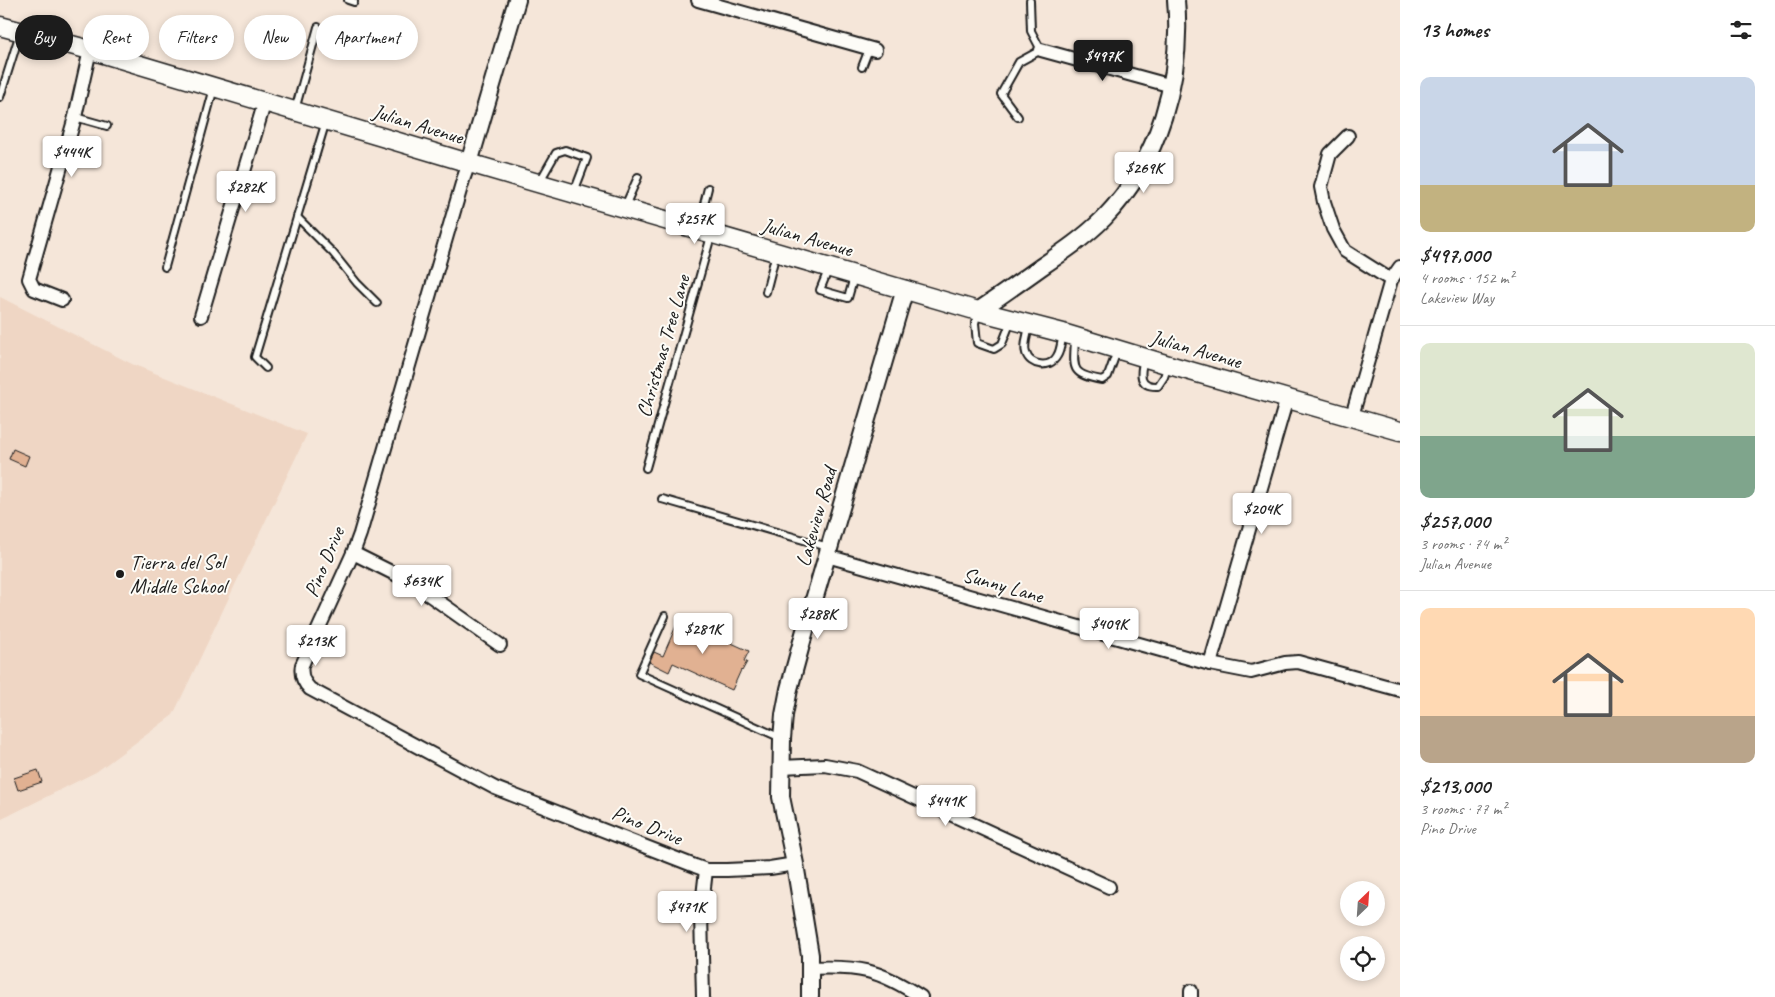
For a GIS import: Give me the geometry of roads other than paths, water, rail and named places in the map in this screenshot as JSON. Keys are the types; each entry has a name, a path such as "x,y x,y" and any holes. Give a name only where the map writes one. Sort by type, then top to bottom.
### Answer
{"main road":[{"name":"Julian Avenue","path":"0,26 15,30"},
{"name":"Julian Avenue","path":"124,60 905,290 1400,430"}],"street":[{"name":"Pino Drive","path":"517,0 353,553 302,665 303,680 310,689 495,788 706,870 770,868 795,864"},
{"path":"698,0 872,50"},
{"path":"978,311 1082,238 1119,200 1132,183 1163,118 1172,86 1177,44 1176,0"},
{"path":"1040,50 1172,86"},
{"path":"62,300 34,288 29,279 75,117 88,60"},
{"path":"201,316 265,102"},
{"path":"1348,136 1330,154 1321,186 1324,202 1333,229 1345,251 1391,280"},
{"path":"1352,416 1391,280 1400,267"},
{"name":"Lakeview Road","path":"810,997 810,955 795,864 781,797 782,738 789,689 905,290"},
{"path":"1210,664 1287,398"},
{"name":"Sunny Lane","path":"828,551 1210,664 1251,672 1285,663 1298,662 1400,690"},
{"path":"353,553 411,582 500,645"},
{"path":"781,767 825,765 857,771 1110,886"},
{"path":"703,997 700,914 706,870"},
{"path":"809,968 848,967 874,971 898,982 921,997"}],"lane":[{"path":"1018,117 1001,94 1019,62 1040,50 1030,31 1030,1"},
{"path":"295,111 316,34"},
{"path":"0,97 15,50"},
{"path":"862,67 872,50"},
{"path":"165,267 214,87"},
{"path":"75,117 107,126"},
{"path":"266,368 255,357 326,120"},
{"path":"539,183 556,153 565,150 587,158 573,193"},
{"path":"624,208 638,177"},
{"name":"Christmas Tree Lane","path":"646,468 705,231 708,188"},
{"path":"297,217 377,303"},
{"path":"766,292 777,252"},
{"path":"830,267 820,290 848,298 854,274"},
{"path":"978,311 975,323 977,344 994,349 1002,344 1011,320"},
{"path":"1029,325 1026,353 1031,360 1040,365 1049,363 1057,356 1069,335"},
{"path":"1069,335 1074,367 1086,377 1102,380 1108,376 1117,350"},
{"path":"1145,358 1141,376 1144,382 1150,386 1158,386 1169,365"},
{"path":"662,499 828,551"},
{"path":"665,616 639,674 782,738"}],"place":[{"name":"Tierra del Sol Middle School","path":"120,574"}]}
